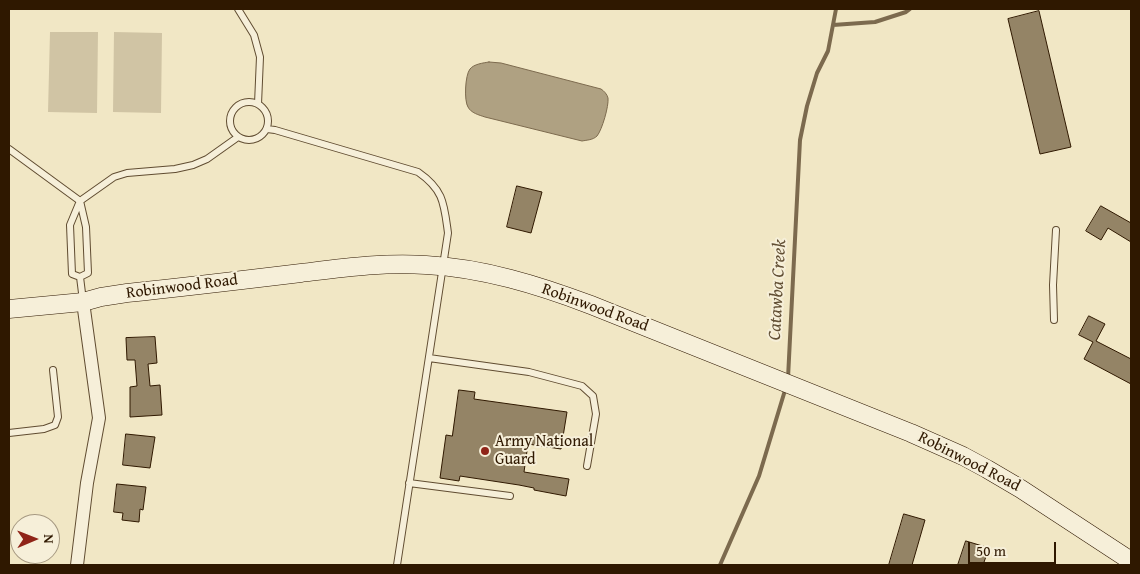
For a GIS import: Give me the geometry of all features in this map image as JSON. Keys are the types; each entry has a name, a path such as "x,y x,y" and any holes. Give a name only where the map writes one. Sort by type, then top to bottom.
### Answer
{"main road":[{"name":"Robinwood Road","path":"9,309 84,302 100,297 127,293 373,265 425,264 474,270 554,291 830,400 963,456 1021,489 1131,561"}],"street":[{"path":"77,565 87,483 99,418 84,302"}],"lane":[{"path":"238,9 254,35 260,57 260,87 255,103"},
{"path":"245,102 255,103 266,112 267,126 264,134 254,140 243,140 238,138 230,127 230,114 239,104 245,102"},
{"path":"267,126 418,172 429,180 443,200 448,233 397,565"},
{"path":"9,149 80,201 86,226 88,273 80,277 72,274 70,225 80,201 114,177 127,173 175,169 193,165 208,159 238,138"},
{"path":"1054,320 1053,285 1056,230"},
{"path":"80,277 84,302"},
{"path":"429,358 528,372 582,386 594,396 596,414 587,466"},
{"path":"9,432 44,429 55,425 58,417 53,370"},
{"path":"409,483 510,496"}],"shaded area":[{"path":"50,32 98,32 97,113 48,112"},
{"path":"114,32 162,33 161,113 113,112"},
{"path":"489,62 501,63 601,89 607,95 608,102 599,133 592,139 582,141 485,117 473,112 469,109 466,99 468,72 474,66"}],"building":[{"path":"1039,11 1071,147 1040,154 1008,19"},
{"path":"517,186 542,192 531,233 507,227"},
{"path":"1101,206 1131,223 1131,242 1108,228 1101,240 1086,231"},
{"path":"1089,316 1105,324 1096,341 1131,359 1131,384 1084,359 1093,342 1079,335"},
{"path":"155,337 157,363 148,364 150,386 160,385 162,415 130,417 130,387 137,386 135,360 127,360 126,338"},
{"name":"Army National Guard","path":"459,390 475,392 474,399 567,412 561,449 528,444 524,472 569,479 566,496 519,485 460,476 459,481 440,478 446,435 452,436"},
{"path":"126,434 155,437 150,468 123,465"},
{"path":"117,484 146,487 143,510 140,509 139,522 122,520 123,513 114,512"},
{"path":"904,514 925,520 912,565 889,565"},
{"path":"966,541 989,548 983,565 958,565"}],"waterway":[{"name":"Catawba Creek","path":"788,378 800,140 807,106 817,73 828,51 836,9"},
{"path":"833,25 875,22 910,9"},
{"name":"Catawba Creek","path":"720,565 759,476 786,387"}],"place":[{"name":"Army National Guard","path":"485,451"}]}
